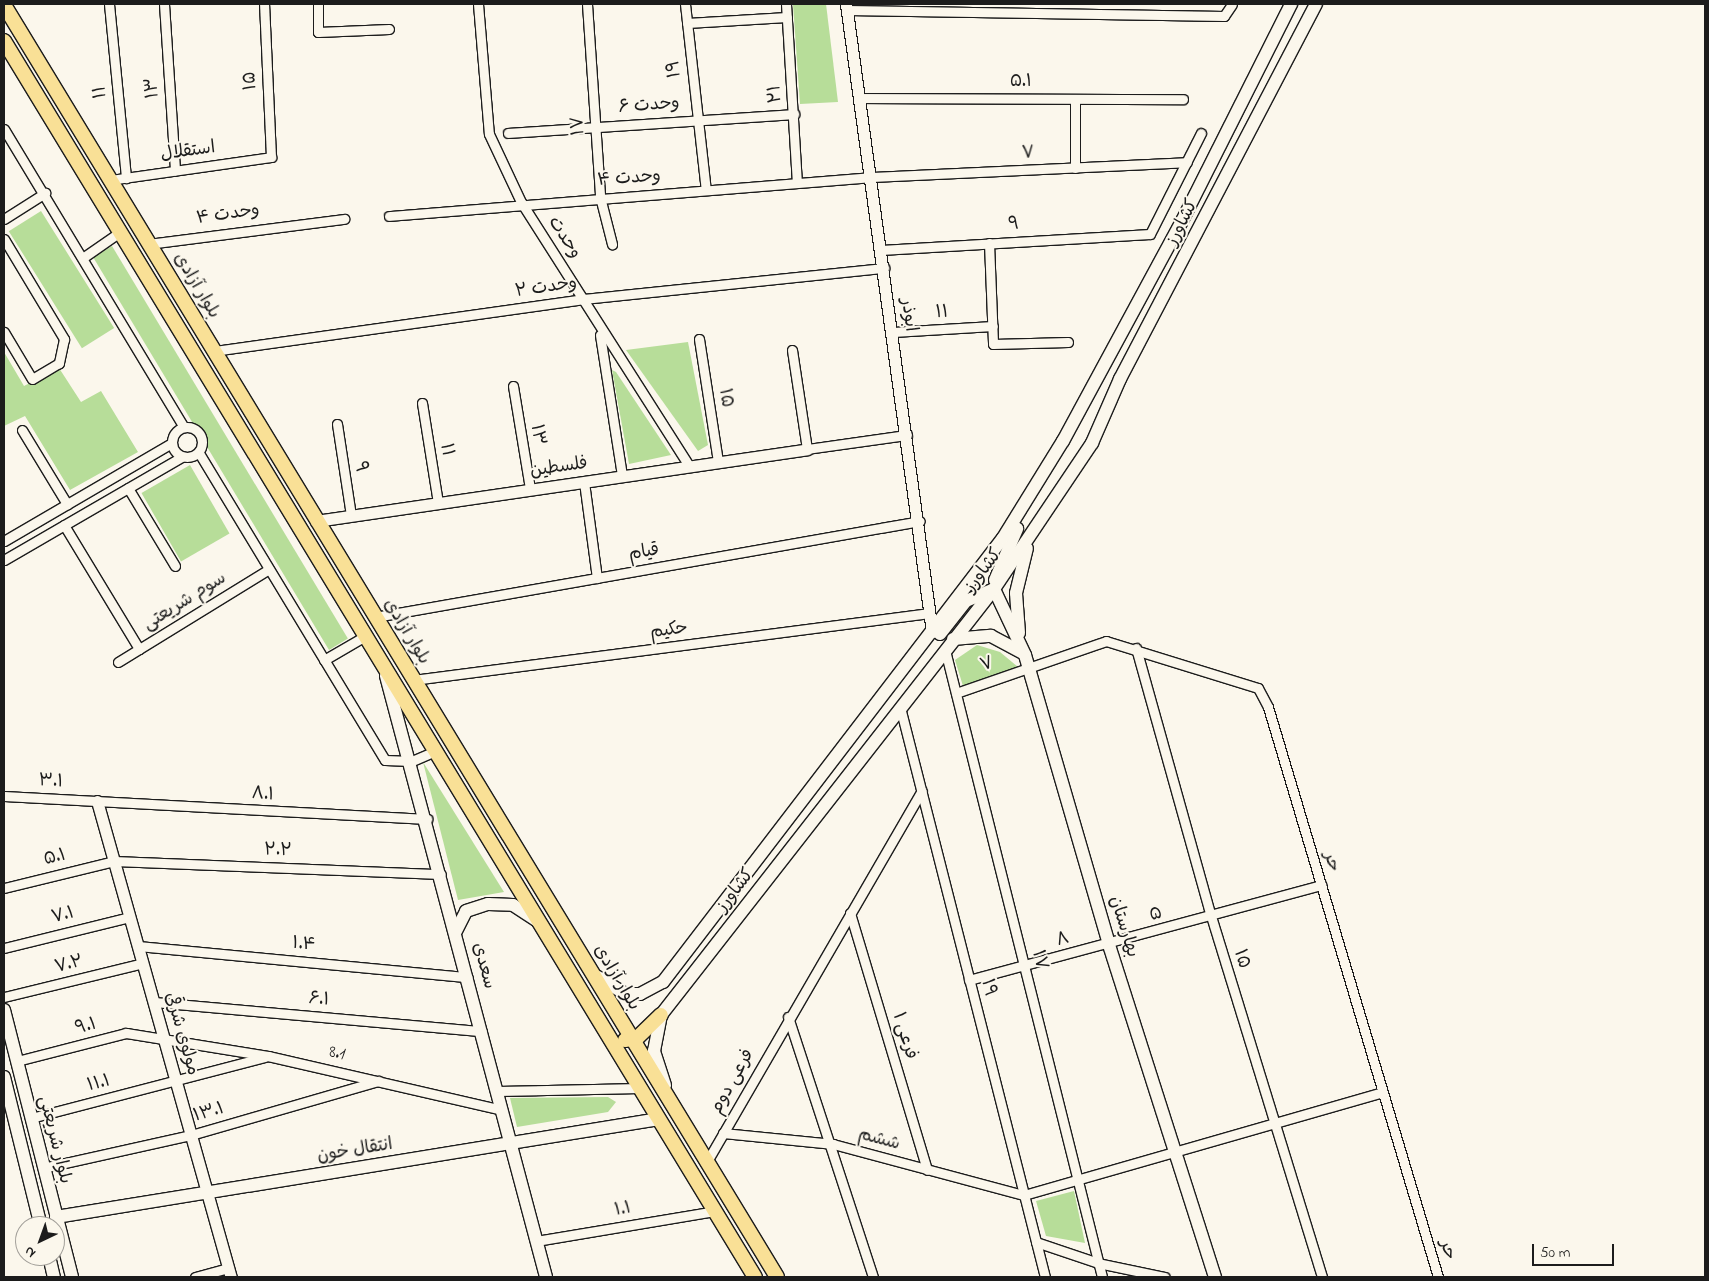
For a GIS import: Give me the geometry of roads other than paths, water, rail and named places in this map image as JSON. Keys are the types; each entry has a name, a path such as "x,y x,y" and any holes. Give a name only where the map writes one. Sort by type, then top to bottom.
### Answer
{"main road":[{"name":"کشاورز","path":"584,963 613,990 640,994 663,982 681,962 1003,538 1063,441 1162,256 1291,4"},
{"name":"کشاورز","path":"681,1121 654,1051 661,1015 953,639 994,589 1092,443 1120,379 1316,4"},
{"name":"بلوار آزادی","path":"4,5 584,963 777,1277"},
{"name":"بلوار آزادی","path":"4,41 755,1277"},
{"path":"1162,256 1181,265"},
{"path":"229,412 245,402"},
{"path":"878,702 901,682 966,601 994,589 1005,552 1063,441"},
{"path":"1025,655 1017,626 1016,593 1031,536"},
{"name":"بهارستان","path":"994,589 1025,655 1109,945 1215,1277"},
{"path":"953,639 991,636 1025,655"},
{"name":"سعدی","path":"383,665 412,762 546,1277"},
{"path":"782,828 798,840"},
{"path":"456,931 466,911 488,904 513,904 539,922"},
{"path":"681,962 694,973"},
{"path":"588,1002 596,1006 616,1036 632,1040 661,1015"},
{"name":"بلوار شریعتی","path":"4,1010 56,1216"},
{"name":"بلوار شریعتی","path":"4,1077 7,1107 38,1216"},
{"name":"انتقال خون","path":"62,1216 659,1119"},
{"name":"بلوار شریعتی","path":"65,1251 72,1277"}],"street":[{"name":"۱۱","path":"109,4 126,178"},
{"name":"۱۳","path":"164,4 175,171"},
{"name":"۱۵","path":"264,4 271,157"},
{"path":"318,4 318,32 389,29"},
{"name":"وحدت","path":"478,4 489,134 521,202 583,299 600,332 689,466"},
{"name":"۱۷","path":"587,4 600,197 612,244"},
{"name":"۱۹","path":"685,4 695,119 706,190"},
{"name":"۲۱","path":"786,4 797,183"},
{"path":"1077,4 1077,14"},
{"path":"847,7 1077,14 1224,16 1232,4"},
{"name":"ابوذر","path":"847,7 920,521 932,632"},
{"path":"687,23 787,18"},
{"name":"۵.۱","path":"860,98 1183,99"},
{"path":"1075,99 1075,168"},
{"name":"وحدت ۶","path":"508,133 695,119 794,114"},
{"path":"4,129 84,257 184,427 201,434 199,452 385,760 412,762 436,751"},
{"path":"1187,162 1201,134"},
{"name":"استقلال","path":"110,180 271,157"},
{"name":"۷","path":"871,177 1187,162"},
{"name":"۹","path":"881,250 1150,234 1187,162"},
{"name":"وحدت ۴","path":"389,216 521,202 871,177"},
{"path":"4,219 45,193"},
{"name":"وحدت ۴","path":"148,244 344,219"},
{"path":"84,257 120,232"},
{"path":"4,239 64,339 59,363 32,379 4,332"},
{"path":"989,243 993,344 1068,342"},
{"name":"وحدت ۲","path":"214,352 583,299 884,268"},
{"name":"۱۱","path":"893,332 992,326"},
{"path":"600,332 622,476"},
{"name":"۱۵","path":"699,339 718,462"},
{"path":"792,350 807,449 907,435"},
{"name":"۱۳","path":"513,386 530,490"},
{"name":"۱۱","path":"422,403 438,503"},
{"name":"۹","path":"337,424 351,516"},
{"path":"4,541 172,442 184,427"},
{"path":"22,430 67,504"},
{"path":"172,442 182,457"},
{"name":"فلسطین","path":"316,521 807,449"},
{"path":"4,560 182,457 199,452"},
{"path":"584,482 597,578"},
{"path":"128,488 175,566"},
{"name":"قیام","path":"375,617 920,521"},
{"path":"64,525 139,649"},
{"name":"سوم شریعتی","path":"118,662 269,569"},
{"name":"حکیم","path":"413,680 930,613"},
{"path":"324,660 365,636"},
{"name":"حر","path":"1029,668 1106,641 1136,648 1258,688 1321,885 1438,1277"},
{"name":"۱۵","path":"1136,648 1211,916 1322,1277"},
{"name":"۱۷","path":"945,650 1102,1277"},
{"name":"۷","path":"956,693 1029,668"},
{"name":"۱۹","path":"900,707 1044,1277"},
{"name":"فرعی دوم","path":"706,1163 788,1017 922,791"},
{"name":"۳.۱","path":"4,796 97,801"},
{"name":"۸.۱","path":"97,801 426,819"},
{"name":"مولوی شرقی","path":"97,801 230,1273"},
{"name":"۵.۱","path":"4,888 114,861"},
{"name":"۲.۲","path":"114,861 441,874"},
{"name":"۵","path":"1109,945 1321,885"},
{"name":"فرعی ۱","path":"850,913 928,1170"},
{"name":"۷.۱","path":"4,948 129,917"},
{"name":"۸","path":"969,980 1109,945"},
{"name":"۱.۴","path":"138,946 468,977"},
{"name":"۷.۲","path":"4,998 143,963"},
{"name":"۶.۱","path":"154,1002 482,1031"},
{"path":"788,1017 833,1144 873,1277"},
{"name":"۹.۱","path":"16,1061 126,1033 164,1038"},
{"name":"8.1","path":"164,1038 268,1056 381,1080 502,1110"},
{"name":"۱۱.۱","path":"31,1118 268,1056"},
{"name":"۱۳.۱","path":"44,1168 191,1135 381,1080"},
{"path":"497,1091 640,1088"},
{"path":"1024,1195 1383,1092"},
{"name":"ششم","path":"723,1133 833,1144 1024,1195"},
{"name":"۱.۱","path":"536,1241 715,1211"},
{"path":"1036,1242 1098,1263 1165,1277"},
{"path":"195,1277 230,1273"}]}
